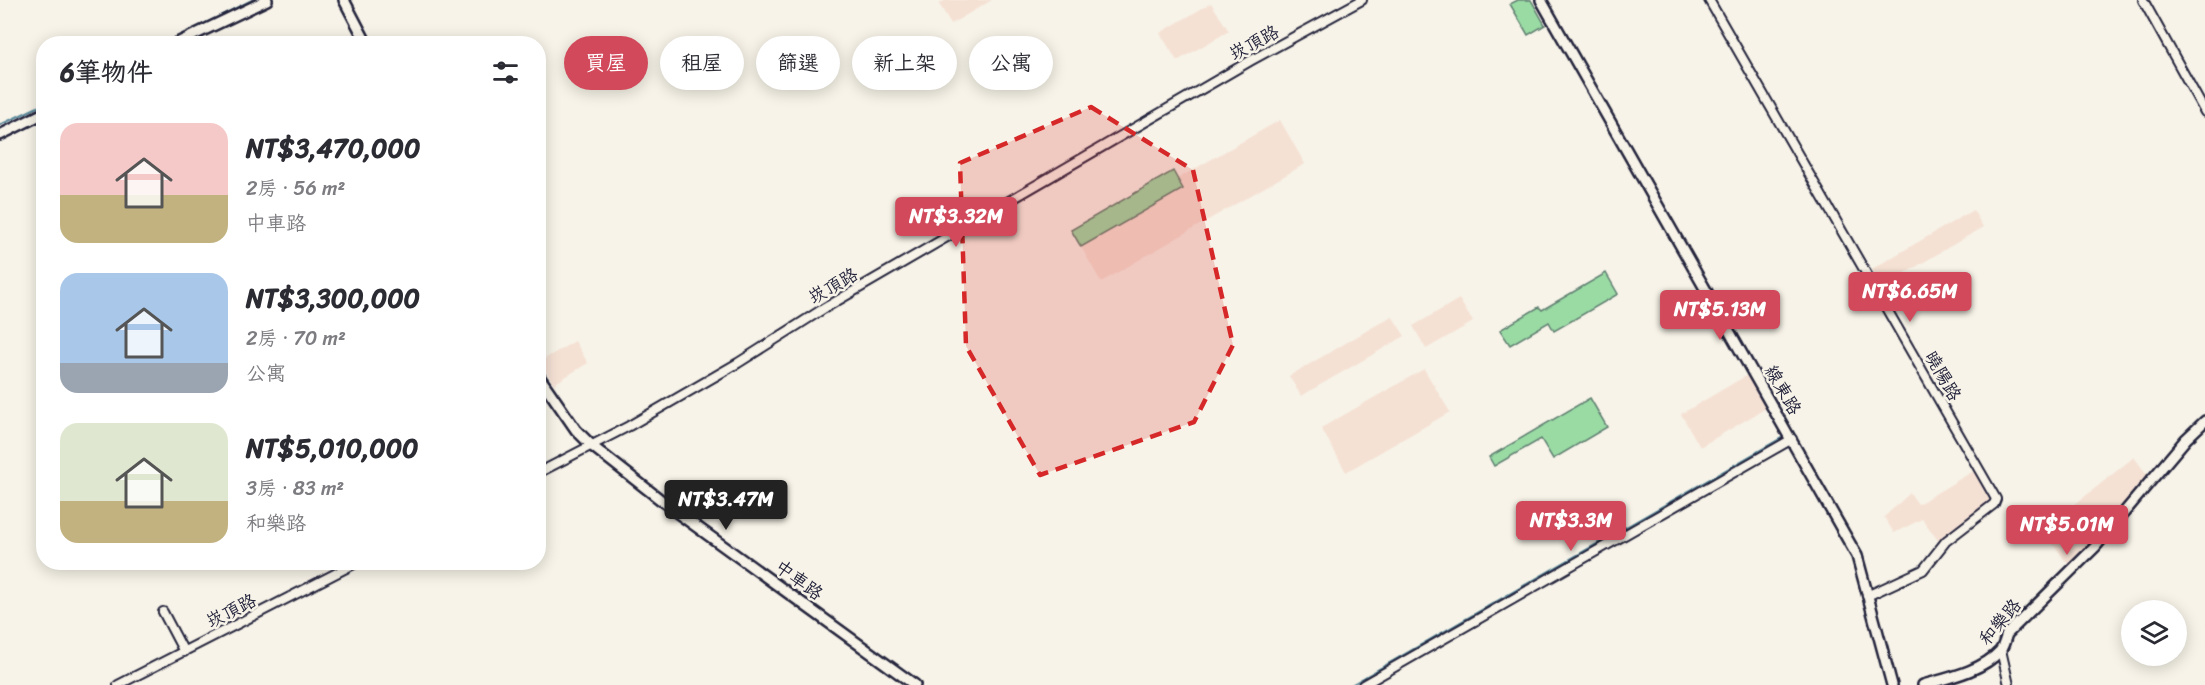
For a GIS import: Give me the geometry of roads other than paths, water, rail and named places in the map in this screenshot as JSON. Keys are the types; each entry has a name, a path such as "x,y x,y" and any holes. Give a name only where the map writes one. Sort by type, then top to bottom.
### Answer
{"street":[{"path":"192,36 267,0"},
{"path":"344,0 363,36"},
{"name":"崁頂路","path":"546,469 592,446 728,368 823,309 1210,85 1362,0"},
{"name":"線東路","path":"1541,0 1857,556 1892,685"},
{"name":"曉陽路","path":"1709,0 1996,499 1994,504 1946,540 1923,570 1867,596"},
{"path":"2143,0 2205,112"},
{"path":"0,135 36,116"},
{"name":"中車路","path":"546,387 576,430 592,446 675,511 915,685"},
{"name":"和樂路","path":"1923,685 1975,668 1987,662 2001,650 2007,634 2095,547 2186,439 2205,421"},
{"path":"1363,685 1792,439"},
{"name":"崁頂路","path":"118,685 343,570"},
{"path":"164,612 184,652"},
{"path":"2001,650 2009,685"}],"waterway":[{"path":"180,36 252,0"},
{"path":"0,125 36,108"},
{"path":"1351,685 1783,437"}]}
